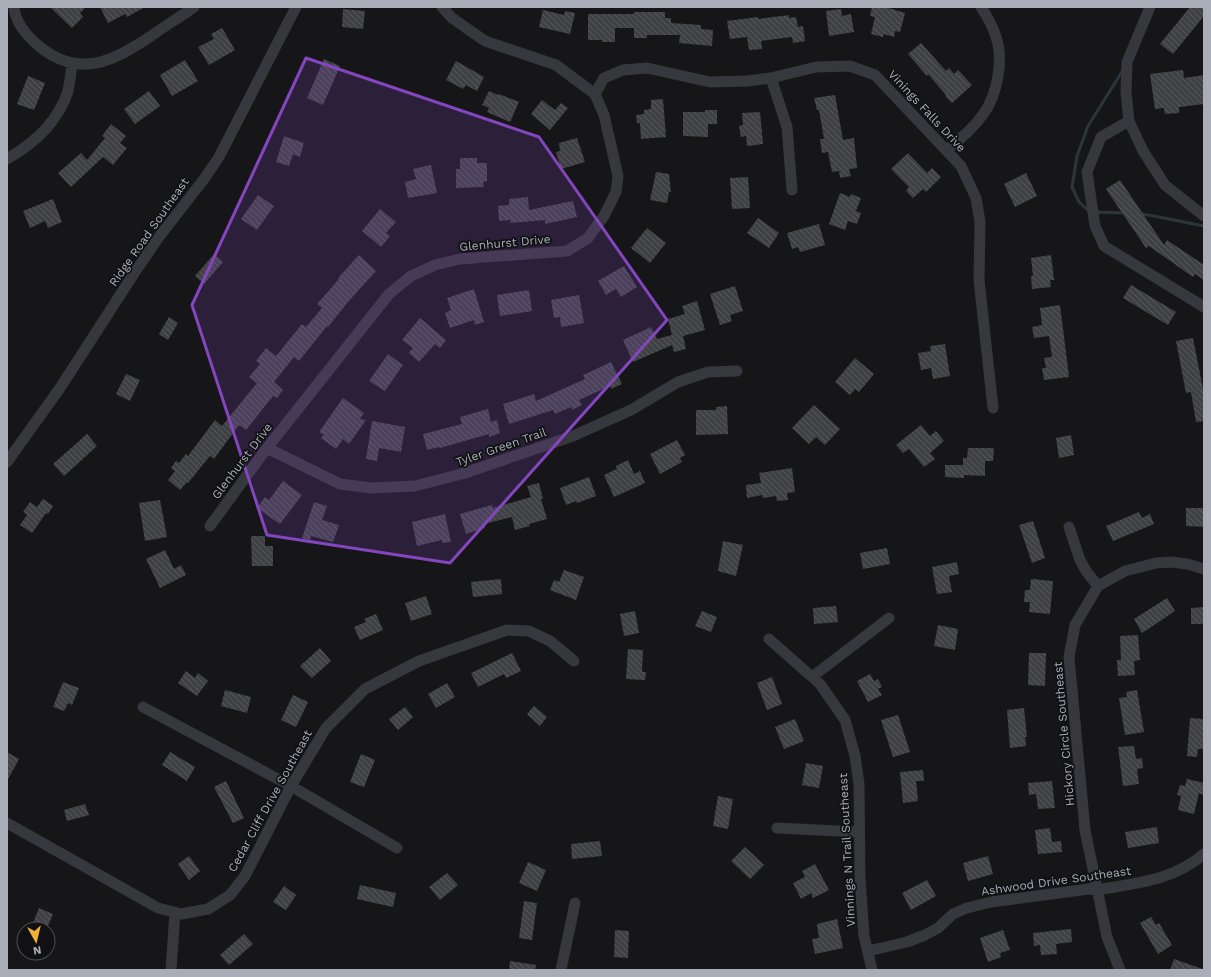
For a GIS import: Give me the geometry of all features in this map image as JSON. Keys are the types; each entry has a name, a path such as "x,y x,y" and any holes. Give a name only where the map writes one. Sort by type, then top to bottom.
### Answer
{"street":[{"path":"14,7 14,12 30,39 56,57 72,63 89,64 109,60 132,49 194,7"},
{"name":"Ridge Road Southeast","path":"7,462 60,388 159,237 219,157 296,7"},
{"path":"442,7 452,18 485,42 556,65 595,94"},
{"path":"947,150 968,132 984,113 995,91 999,51 996,38 981,7"},
{"path":"1150,7 1127,62 1126,92 1129,121 1143,151 1165,185 1204,216"},
{"path":"8,159 26,148 44,132 60,110 68,90 72,63"},
{"name":"Vinings Falls Drive","path":"595,94 604,78 622,70 647,68 710,82 747,81 771,78 816,67 850,66 875,75 961,166 976,198 980,222 979,280 993,408"},
{"path":"771,78 787,127 792,190"},
{"name":"Glenhurst Drive","path":"210,526 267,448 389,294 411,276 435,265 460,259 567,251 588,238 604,216 616,192 618,176 604,115 595,94"},
{"path":"1129,121 1100,137 1087,172 1095,226 1104,246 1204,307"},
{"name":"Tyler Green Trail","path":"267,448 340,484 372,488 415,486 465,473 573,436 631,410 678,382 708,372 738,372"},
{"path":"1069,527 1080,560 1086,571 1098,586 1125,571 1156,563 1172,562 1188,564 1204,569"},
{"name":"Hickory Circle Southeast","path":"1098,586 1075,625 1069,656 1085,830 1107,937 1120,970"},
{"path":"812,677 889,618"},
{"name":"Cedar Cliff Drive Southeast","path":"7,824 158,908 181,914 208,910 230,895 246,876 291,786 326,728 365,689 419,661 507,630 529,631 550,641 574,661"},
{"name":"Vinnings N Trail Southeast","path":"769,639 820,684 845,720 855,756 859,784 860,878 864,936 872,970"},
{"path":"143,707 291,786 397,848"},
{"path":"777,828 859,832"},
{"name":"Ashwood Drive Southeast","path":"868,951 907,942 925,935 938,928 953,914 967,908 990,902 1089,889 1097,890 1151,881 1169,876 1183,869 1204,854"},
{"path":"561,970 575,903"},
{"path":"171,970 175,912"}],"highlighted area":[{"path":"306,58 539,137 667,320 450,563 267,535 192,305"}],"building":[{"path":"50,7 86,7 80,13 83,17 72,28"},
{"path":"100,7 145,7 127,17 125,14 108,23"},
{"path":"872,7 885,7 905,13 900,32 895,31 894,37 884,34 883,37 871,34 875,17 870,16"},
{"path":"1190,7 1204,7 1204,16 1173,54 1160,44"},
{"path":"343,9 365,11 363,29 342,27"},
{"path":"841,9 842,16 851,14 854,32 829,36 826,11"},
{"path":"543,10 564,15 565,11 575,13 570,34 539,27"},
{"path":"634,12 665,12 665,18 671,18 671,23 701,25 701,29 713,30 712,46 679,43 680,35 647,35 647,38 634,38 634,28 615,28 615,42 588,40 588,14 634,14"},
{"path":"789,15 789,18 796,17 798,27 803,26 805,41 793,43 792,37 761,41 762,49 749,50 747,37 730,39 727,21"},
{"path":"222,28 235,50 209,65 198,47 214,39 211,34"},
{"path":"921,43 946,71 949,68 954,74 958,70 972,85 952,103 928,74 927,76 908,54"},
{"path":"324,59 340,66 323,105 307,98"},
{"path":"185,60 198,81 172,96 160,75"},
{"path":"456,61 484,77 477,91 466,85 463,89 446,80"},
{"path":"1183,70 1184,78 1204,75 1204,104 1179,107 1179,113 1165,114 1164,108 1155,109 1150,74"},
{"path":"28,76 45,83 34,110 17,104"},
{"path":"149,91 160,106 135,124 124,109"},
{"path":"489,91 519,102 510,122 487,112 489,108 482,105"},
{"path":"835,95 843,140 854,138 857,168 849,169 851,176 840,178 839,171 832,172 828,152 822,153 820,139 824,139 819,110 817,110 814,98"},
{"path":"663,99 666,137 641,139 640,123 637,123 636,115 644,114 644,110 651,109 651,100"},
{"path":"542,100 555,110 561,103 568,108 550,130 531,114"},
{"path":"705,110 717,110 717,124 708,124 708,137 683,136 683,112 705,112"},
{"path":"760,112 763,144 747,146 746,136 741,137 739,126 743,125 742,113"},
{"path":"111,124 126,136 120,143 127,148 113,165 103,157 71,187 58,173 81,153 87,160 105,138 102,136"},
{"path":"284,136 304,143 300,157 293,154 289,166 276,162"},
{"path":"577,138 585,162 561,169 556,152 560,151 559,143"},
{"path":"908,153 927,173 932,168 941,177 926,192 923,189 913,198 906,191 909,187 891,169"},
{"path":"460,158 477,158 477,163 487,163 487,181 483,182 484,187 456,188 456,169 460,169"},
{"path":"431,165 437,193 408,198 405,182 416,179 413,169"},
{"path":"656,172 669,174 671,192 669,192 667,203 650,200"},
{"path":"1026,173 1037,196 1015,207 1004,184"},
{"path":"748,177 750,208 732,209 730,178"},
{"path":"1120,180 1164,245 1167,240 1204,265 1204,280 1195,274 1193,277 1149,246 1146,248 1106,189"},
{"path":"840,193 850,197 851,194 861,198 856,211 861,213 857,224 848,221 845,230 829,224"},
{"path":"258,195 274,206 257,230 241,219"},
{"path":"528,197 529,210 573,201 577,217 545,224 545,220 511,223 510,220 499,221 498,206 509,205 509,199"},
{"path":"53,199 62,222 48,228 45,221 30,228 23,211"},
{"path":"380,209 396,222 386,233 390,236 381,247 362,231"},
{"path":"758,218 779,233 769,248 747,233"},
{"path":"819,224 825,245 800,252 798,247 792,249 787,233"},
{"path":"647,228 666,243 650,263 631,248"},
{"path":"214,254 223,262 204,284 195,276"},
{"path":"359,255 376,271 328,327 327,326 299,361 294,357 274,382 283,390 277,398 273,396 246,430 239,425 214,459 210,456 188,483 187,482 180,490 168,480 175,471 171,468 176,461 179,463 186,454 188,456 215,420 222,426 257,383 249,377 260,364 256,361 266,348 276,356 302,324 306,327 322,308 317,304"},
{"path":"1051,255 1054,280 1050,280 1051,287 1032,289 1031,276 1033,276 1031,258"},
{"path":"624,266 637,287 621,297 616,289 606,295 598,281"},
{"path":"1131,285 1176,312 1168,325 1123,298"},
{"path":"735,286 743,311 730,315 732,321 720,325 710,294"},
{"path":"474,289 484,322 475,325 474,320 450,328 445,313 451,310 447,298"},
{"path":"529,290 532,311 500,316 497,295"},
{"path":"579,295 584,323 561,327 560,317 554,318 551,300"},
{"path":"697,301 705,330 683,336 686,349 674,352 672,345 633,362 623,340 651,327 657,339 672,335 668,319 685,314 682,306"},
{"path":"1060,305 1069,377 1044,380 1042,368 1046,368 1044,358 1052,357 1049,336 1034,338 1032,327 1042,325 1040,308"},
{"path":"169,317 178,323 168,340 159,334"},
{"path":"420,318 446,340 440,348 435,344 419,362 409,353 413,348 402,340"},
{"path":"1193,338 1204,394 1204,421 1196,422 1191,392 1186,393 1176,341"},
{"path":"945,344 950,376 933,379 931,368 921,370 918,353 931,351 930,346"},
{"path":"388,354 403,365 385,391 369,381"},
{"path":"855,358 874,374 859,392 855,389 850,395 835,382"},
{"path":"611,362 622,384 611,389 610,386 579,400 582,405 572,410 571,407 555,414 553,410 509,424 503,404 534,394 536,401 585,379 583,375"},
{"path":"126,374 140,380 130,401 116,394"},
{"path":"343,398 364,413 360,419 366,420 349,444 343,439 336,449 321,438 324,435 319,432"},
{"path":"814,405 840,429 825,445 816,437 809,444 792,428"},
{"path":"727,406 728,434 696,435 696,410 716,410 716,407"},
{"path":"488,409 491,422 497,420 500,433 489,437 489,434 440,448 427,450 423,434 462,424 460,417"},
{"path":"372,421 405,427 401,452 379,448 377,461 366,459"},
{"path":"921,425 930,436 936,431 944,441 930,453 935,459 924,467 909,449 903,453 896,445"},
{"path":"87,434 97,446 64,476 53,464"},
{"path":"1071,435 1074,455 1059,458 1056,438"},
{"path":"677,440 685,455 680,458 682,462 660,474 650,454"},
{"path":"968,448 994,448 993,461 985,461 985,476 964,475 964,478 945,477 945,465 963,465 963,458 967,458"},
{"path":"628,460 634,474 640,471 645,483 614,497 604,475 617,469 616,466"},
{"path":"792,468 795,492 787,493 788,500 777,501 776,496 763,498 762,495 747,498 746,485 761,483 759,473"},
{"path":"589,477 596,496 577,503 576,501 566,505 560,488"},
{"path":"283,481 302,495 280,524 257,508 265,497 269,500"},
{"path":"539,483 543,499 541,499 547,519 515,530 512,517 484,524 485,528 466,534 460,514 492,505 493,508 531,497 527,486"},
{"path":"43,499 53,506 48,514 46,513 32,533 20,525 27,515 23,512 30,502 37,507"},
{"path":"160,500 167,537 145,541 139,503"},
{"path":"314,502 327,506 322,520 339,525 333,542 311,536 310,541 302,538"},
{"path":"1186,508 1204,508 1204,527 1186,526"},
{"path":"1139,512 1142,518 1150,514 1154,524 1113,541 1106,526"},
{"path":"445,514 451,542 442,543 442,540 417,546 412,522"},
{"path":"1033,521 1045,558 1032,563 1019,525"},
{"path":"251,536 265,536 265,546 273,546 273,566 252,566"},
{"path":"723,541 743,545 736,576 718,571"},
{"path":"887,548 890,564 863,569 860,553"},
{"path":"165,550 174,569 181,565 186,575 160,588 146,559"},
{"path":"957,562 959,574 949,576 952,592 937,594 932,567"},
{"path":"564,570 584,577 576,600 550,590 554,580 559,582"},
{"path":"501,579 502,594 473,597 471,582"},
{"path":"1031,579 1053,581 1050,614 1029,612 1030,602 1024,602 1025,590 1030,590"},
{"path":"426,596 432,614 411,621 405,603"},
{"path":"1167,598 1175,611 1142,633 1134,619"},
{"path":"836,606 838,622 814,624 813,608"},
{"path":"1204,607 1204,624 1191,624 1191,608"},
{"path":"635,611 639,633 624,636 620,614"},
{"path":"702,611 717,617 711,632 695,626"},
{"path":"376,614 383,630 360,640 354,627 366,622 364,619"},
{"path":"938,625 958,629 955,650 934,646"},
{"path":"1138,635 1140,660 1134,661 1135,675 1118,676 1117,660 1121,660 1120,636"},
{"path":"320,648 331,661 312,678 300,666"},
{"path":"628,649 643,650 642,672 646,672 645,680 626,679"},
{"path":"512,653 521,671 506,678 504,674 478,687 471,673"},
{"path":"1029,653 1046,653 1045,686 1028,685"},
{"path":"186,671 195,678 198,673 208,681 197,696 178,683"},
{"path":"870,674 874,681 878,679 882,687 878,689 882,695 868,702 857,681"},
{"path":"772,677 782,704 767,710 757,683"},
{"path":"63,682 79,688 72,705 68,703 64,711 53,707"},
{"path":"447,683 455,697 436,708 428,694"},
{"path":"225,690 251,697 247,713 221,706"},
{"path":"1137,690 1144,732 1125,735 1119,698 1127,697 1126,692"},
{"path":"293,695 308,702 296,727 281,720"},
{"path":"534,706 547,717 540,726 527,714"},
{"path":"405,707 413,717 398,730 389,719"},
{"path":"1024,708 1027,737 1025,737 1026,746 1010,748 1007,710"},
{"path":"898,715 910,752 893,757 881,720"},
{"path":"1190,718 1204,719 1203,749 1198,749 1197,757 1187,756"},
{"path":"795,719 804,741 784,749 775,727"},
{"path":"1134,746 1136,759 1142,758 1143,768 1137,769 1139,784 1123,786 1118,747"},
{"path":"7,752 19,759 7,781"},
{"path":"170,752 195,767 187,781 162,765"},
{"path":"361,754 375,760 364,787 350,782"},
{"path":"806,763 823,766 819,788 802,785"},
{"path":"923,770 924,781 916,781 918,801 903,803 900,772"},
{"path":"1187,779 1204,783 1204,795 1199,793 1194,814 1178,810 1181,796 1177,795 1180,785 1185,786"},
{"path":"226,781 244,818 233,823 214,787"},
{"path":"1052,781 1055,808 1038,809 1036,794 1029,795 1028,783"},
{"path":"718,796 733,799 728,829 713,826"},
{"path":"85,804 89,815 67,821 64,810"},
{"path":"1157,827 1159,843 1128,848 1125,832"},
{"path":"1050,828 1052,842 1061,841 1062,852 1038,854 1035,830"},
{"path":"600,841 602,856 572,859 571,844"},
{"path":"745,847 764,865 750,879 731,861"},
{"path":"189,856 200,871 189,880 178,864"},
{"path":"988,856 993,874 968,881 963,863"},
{"path":"528,862 546,870 537,891 519,883"},
{"path":"815,864 829,890 813,898 811,893 801,899 793,883 805,877 802,871"},
{"path":"447,873 458,885 440,900 429,887"},
{"path":"927,880 936,896 911,910 902,893"},
{"path":"360,885 396,893 393,907 357,899"},
{"path":"284,886 296,895 286,910 273,902"},
{"path":"524,901 537,903 532,940 519,938"},
{"path":"39,908 53,914 50,921 34,921"},
{"path":"1151,917 1156,925 1159,923 1172,945 1158,954 1140,923"},
{"path":"837,919 843,948 815,954 812,939 819,938 817,924"},
{"path":"1071,929 1072,942 1056,944 1057,954 1041,955 1040,945 1034,946 1033,933"},
{"path":"615,930 629,931 628,958 614,957"},
{"path":"1003,930 1010,950 1000,953 1001,957 988,962 980,938"},
{"path":"244,934 253,944 229,965 220,955"},
{"path":"1174,959 1203,969 1203,970 1170,970"},
{"path":"510,961 536,965 535,970 509,970"}],"waterway":[{"path":"1090,212 1079,202 1072,187 1077,156 1088,126 1123,70"},
{"path":"1095,212 1126,213"},
{"path":"1141,214 1204,226"}]}
